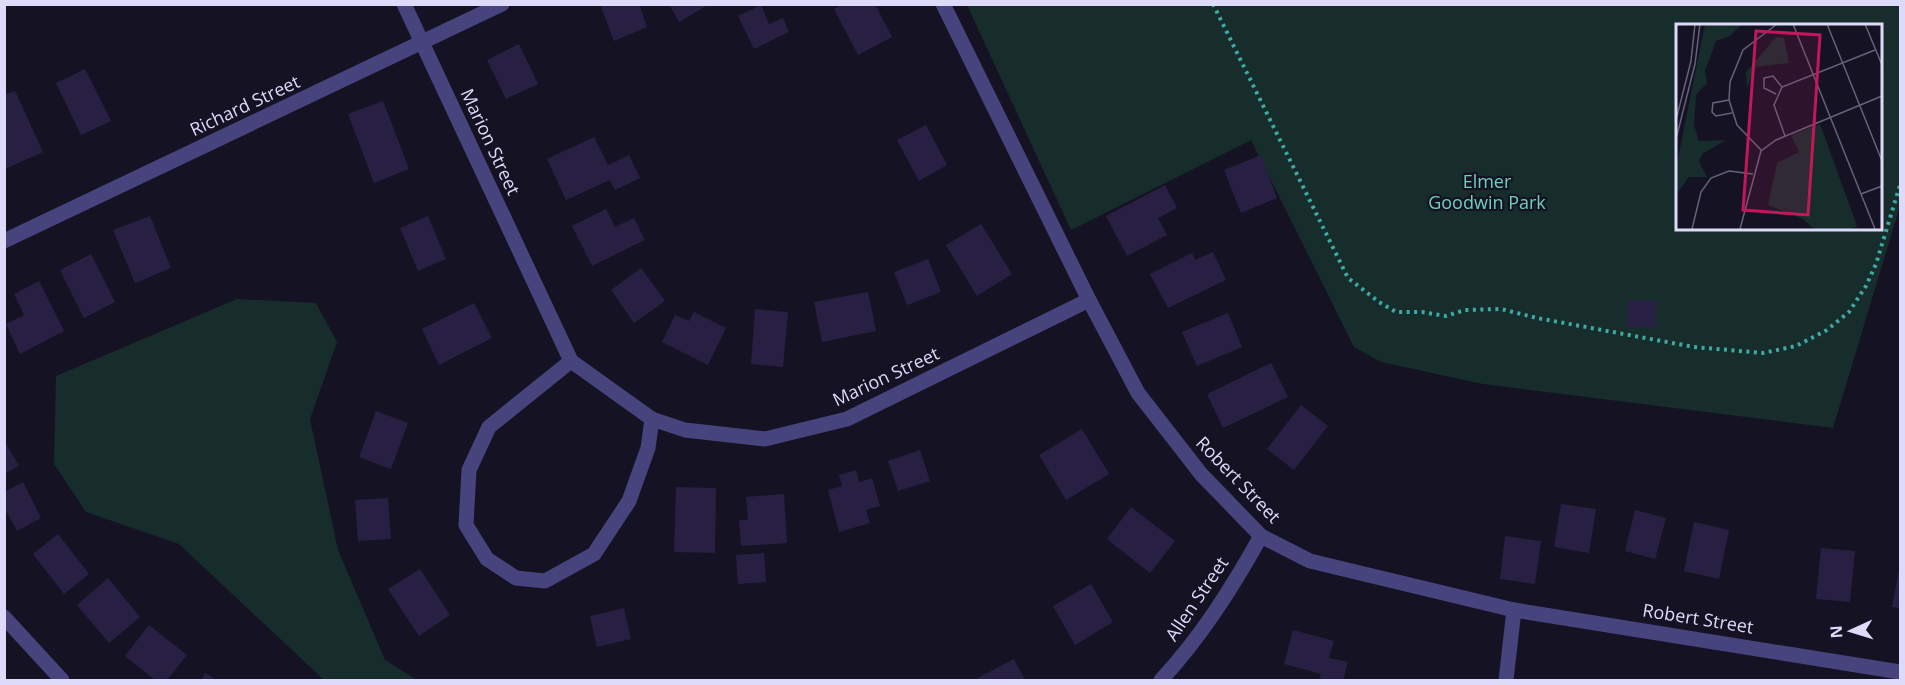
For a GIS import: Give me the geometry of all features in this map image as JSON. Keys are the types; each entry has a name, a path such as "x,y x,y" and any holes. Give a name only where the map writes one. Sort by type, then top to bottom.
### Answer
{"street":[{"name":"Marion Street","path":"404,4 571,361 652,419 685,430 765,438 847,419 1089,300"},
{"name":"Richard Street","path":"4,241 502,4"},
{"name":"Robert Street","path":"943,4 1089,300 1138,393 1201,474 1261,536 1311,561 1514,610 1900,672"},
{"path":"571,361 489,427 469,470 466,525 487,559 516,579 546,581 594,554 629,501 648,448 652,419"},
{"name":"Allen Street","path":"1161,681 1223,602 1261,536"},
{"path":"1506,681 1514,610"},
{"path":"4,617 62,681"}],"path":[{"path":"1214,4 1348,278 1396,312 1422,312 1446,316 1465,310 1501,309 1537,318 1694,347 1763,352 1796,346 1827,330 1849,312 1866,286 1876,264 1900,185"}],"green space":[{"name":"Elmer Goodwin Park","path":"967,5 1900,5 1900,206 1833,428 1483,384 1381,362 1354,347 1251,140 1071,230"},
{"path":"237,299 316,303 337,342 310,419 338,550 385,660 417,680 324,680 179,544 86,512 54,464 56,376"}],"building":[{"path":"600,4 639,4 647,27 614,41"},
{"path":"669,4 705,4 706,6 679,22"},
{"path":"843,4 875,4 892,37 858,55 834,9"},
{"path":"761,5 769,24 783,18 789,32 754,49 738,16"},
{"path":"519,44 538,84 506,99 487,60"},
{"path":"85,69 111,121 81,135 56,83"},
{"path":"15,91 43,152 5,169 4,95"},
{"path":"383,101 409,169 374,183 348,114"},
{"path":"926,125 947,165 919,181 897,140"},
{"path":"594,137 608,165 629,155 640,178 615,190 610,180 566,200 547,159"},
{"path":"1261,155 1277,198 1241,213 1224,170"},
{"path":"1165,185 1177,208 1158,218 1167,235 1127,256 1106,216"},
{"path":"606,209 615,227 634,218 645,240 592,266 572,226"},
{"path":"150,216 171,268 135,283 113,230"},
{"path":"428,216 446,259 418,271 400,228"},
{"path":"981,224 1012,274 977,296 946,245"},
{"path":"1213,252 1226,280 1168,308 1150,274 1192,253 1195,260"},
{"path":"91,254 115,302 84,318 60,270"},
{"path":"928,259 941,292 907,305 894,272"},
{"path":"641,268 665,301 634,323 611,290"},
{"path":"39,281 64,331 20,354 6,324 24,315 14,294"},
{"path":"868,292 876,331 822,342 814,302"},
{"path":"1628,300 1656,301 1655,328 1626,327"},
{"path":"474,303 492,338 439,365 422,329"},
{"path":"755,309 788,312 783,367 751,364"},
{"path":"694,312 726,328 708,365 662,342 675,315 689,321"},
{"path":"1228,313 1242,347 1197,366 1182,332"},
{"path":"1271,363 1288,397 1223,428 1207,394"},
{"path":"1301,405 1328,426 1294,470 1267,449"},
{"path":"376,411 408,423 391,469 359,457"},
{"path":"1082,429 1109,474 1066,500 1039,455"},
{"path":"4,440 19,466 4,474"},
{"path":"920,450 930,481 898,491 888,461"},
{"path":"856,470 859,482 872,478 880,506 866,510 870,523 839,532 828,490 842,486 839,475"},
{"path":"23,482 41,518 17,531 4,507 4,492"},
{"path":"676,487 716,488 715,553 674,552"},
{"path":"784,494 787,543 741,546 739,520 748,520 746,497"},
{"path":"388,498 391,539 358,541 355,500"},
{"path":"1561,504 1596,509 1589,553 1554,547"},
{"path":"1131,507 1175,541 1150,573 1107,539"},
{"path":"1635,510 1666,518 1655,559 1625,551"},
{"path":"1694,522 1729,530 1719,579 1684,571"},
{"path":"58,534 89,574 64,594 33,554"},
{"path":"1505,536 1541,541 1535,584 1500,579"},
{"path":"1821,548 1855,551 1850,602 1816,599"},
{"path":"764,553 766,582 738,584 736,555"},
{"path":"420,569 450,615 419,636 388,589"},
{"path":"1900,571 1900,608 1892,607"},
{"path":"108,578 140,617 109,643 77,605"},
{"path":"1091,584 1113,622 1075,645 1053,606"},
{"path":"624,608 631,639 597,647 590,616"},
{"path":"149,625 187,655 167,680 155,680 125,656"},
{"path":"1293,630 1334,641 1329,658 1348,662 1343,680 1319,680 1321,674 1284,664"},
{"path":"1014,659 1025,680 976,679"},
{"path":"205,673 217,680 201,680"}]}
